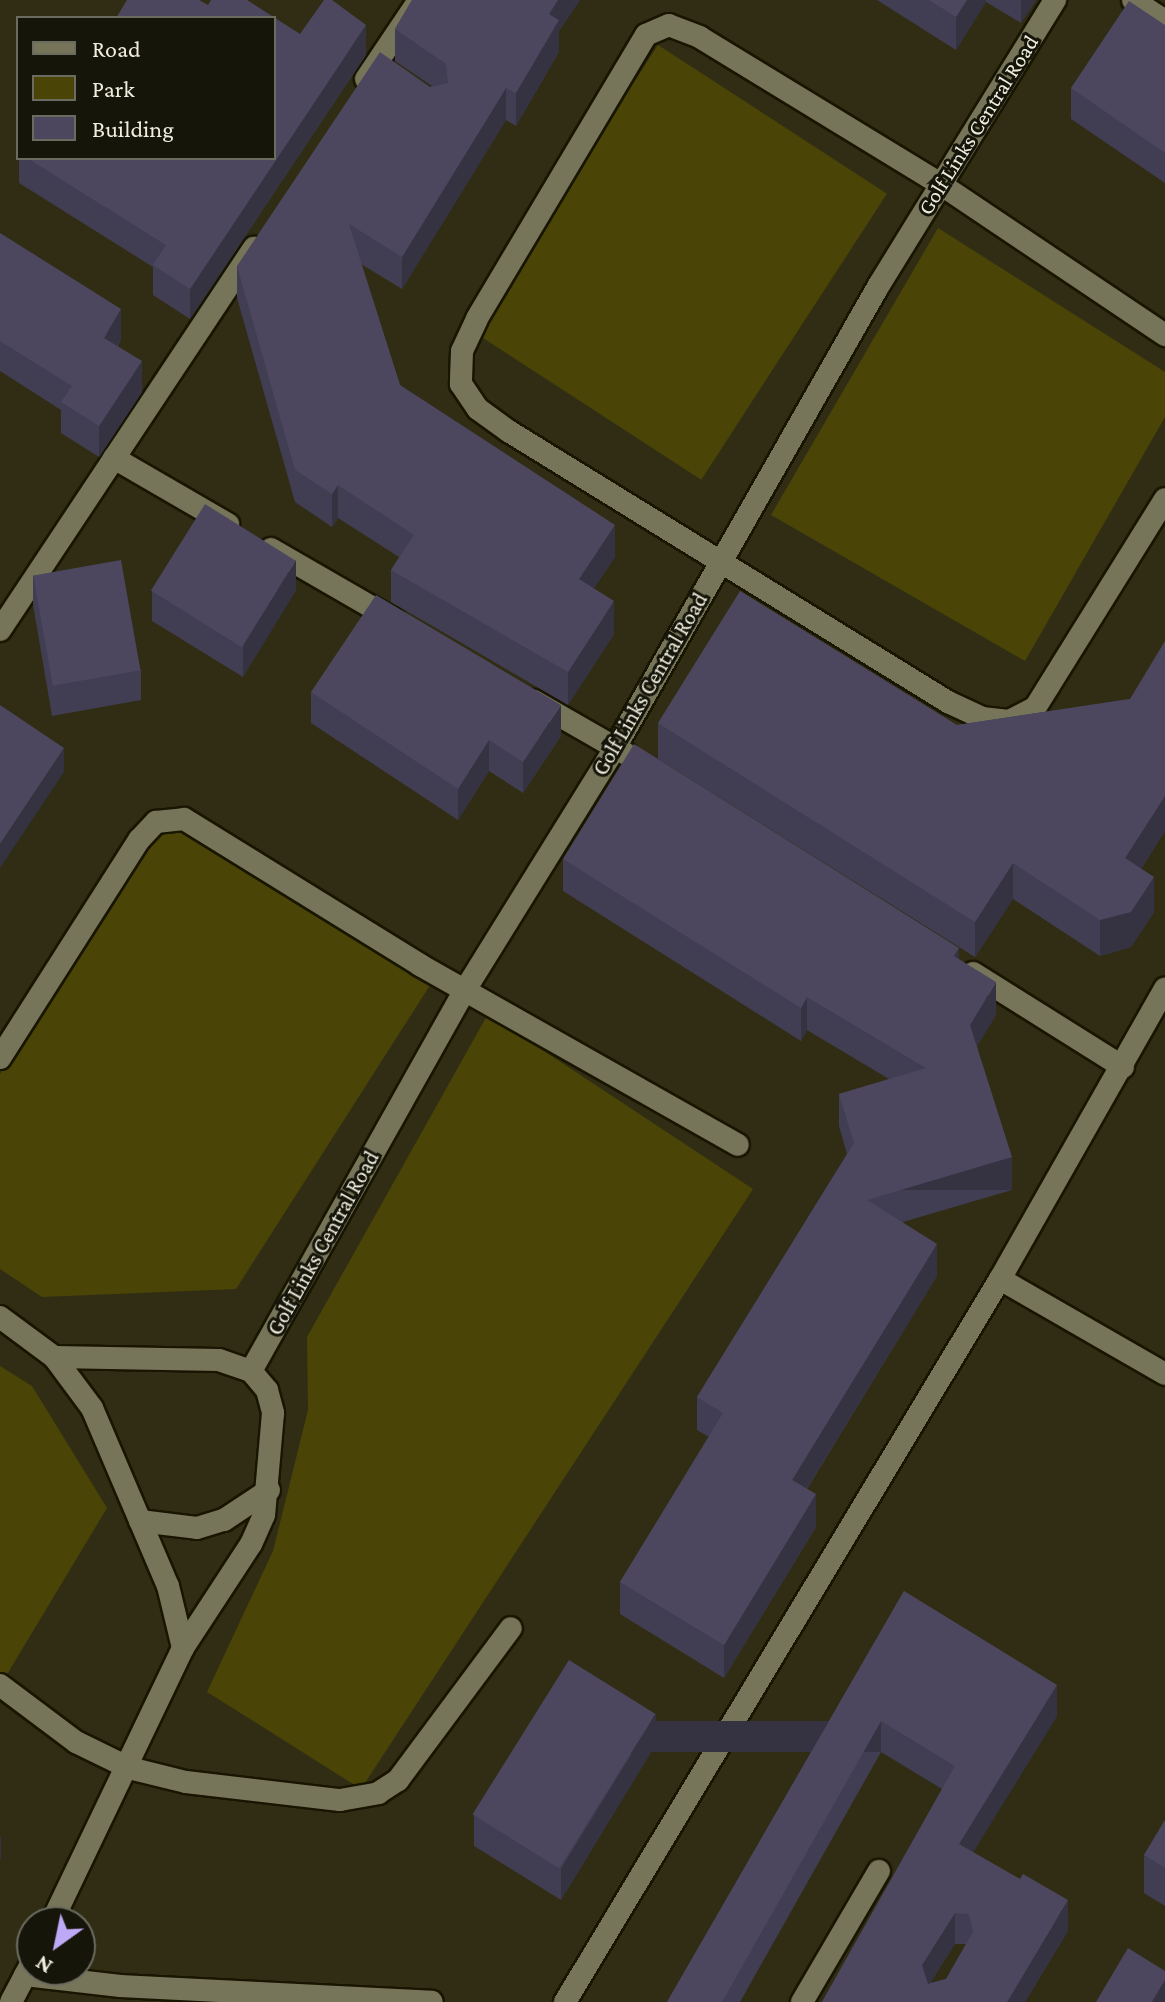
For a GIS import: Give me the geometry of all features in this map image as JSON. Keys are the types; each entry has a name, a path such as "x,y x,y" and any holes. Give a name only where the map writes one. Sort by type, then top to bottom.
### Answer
{"street":[{"path":"349,104 419,0"},
{"name":"Golf Links Central Road","path":"251,1371 465,990 615,748 942,185 1055,0"},
{"path":"1133,0 1165,21"},
{"path":"1165,335 942,185 700,37 669,25 646,35 477,319 462,351 461,384 478,409 948,702 982,718 1009,721 1035,708 1165,499"},
{"path":"376,65 400,82"},
{"path":"0,630 271,222"},
{"path":"114,458 412,630"},
{"path":"520,693 641,764"},
{"path":"0,1058 156,822 184,819 465,990 738,1145"},
{"path":"949,958 1123,1067"},
{"path":"565,2002 1000,1279 1165,989"},
{"path":"1000,1279 1165,1374"},
{"path":"0,1317 54,1357 92,1408 168,1586 183,1648"},
{"path":"54,1357 219,1360 251,1371 267,1390 273,1413 269,1490 251,1544 183,1648 129,1768 60,1906"},
{"path":"140,1521 197,1528 224,1520 269,1490"},
{"path":"0,1685 76,1742 129,1768 186,1782 340,1800 378,1793 418,1758 511,1628"},
{"path":"802,2002 879,1871"},
{"path":"96,1981 120,1986 432,2002"}],"green space":[{"path":"658,45 887,194 701,480 472,331"},
{"path":"938,228 1165,372 1165,417 1025,661 771,515"},
{"path":"167,817 434,979 236,1289 42,1297 0,1269 0,1074 129,865"},
{"path":"488,1014 753,1189 361,1789 207,1692 273,1551 308,1410 307,1337"},
{"path":"0,1366 32,1386 107,1508 0,1686"}],"building":[{"path":"127,0 199,0 208,5 211,0 247,0 272,16 117,16"},
{"path":"324,0 332,0 366,25 276,160 276,19 300,34"},
{"path":"412,0 558,0 549,14 559,20 516,93 506,88 402,257 349,224 400,385 615,525 579,579 614,601 568,672 391,570 414,535 338,485 332,494 295,470 237,266 380,52 430,87 448,83 446,64 395,29"},
{"path":"929,0 967,0 956,17"},
{"path":"1129,1 1165,25 1165,153 1071,88"},
{"path":"30,160 276,160 190,289 153,265 166,245"},
{"path":"0,233 121,309 104,338 142,361 99,426 61,402 72,386 0,341"},
{"path":"205,504 296,561 242,647 151,591"},
{"path":"121,560 140,670 53,686 33,575"},
{"path":"740,591 957,725 1130,699 1165,641 1165,796 1125,858 1154,877 1131,912 1100,920 1013,863 975,922 658,723"},
{"path":"376,595 561,705 523,762 489,740 458,789 311,692"},
{"path":"0,705 64,748 0,844"},
{"path":"634,744 959,948 954,956 996,982 970,1025 1012,1157 867,1200 937,1244 792,1480 816,1494 724,1645 620,1582 723,1413 697,1397 854,1143 839,1094 926,1068 807,997 801,1008 563,859"},
{"path":"904,1591 1057,1685 959,1844 1020,1879 1023,1874 1068,1900 1007,2002 822,2002 955,1766 881,1721 722,2002 667,2002","holes":["955,1913 969,1914 973,1932 946,1979 928,1984 922,1965"]},
{"path":"569,1660 656,1714 559,1868 473,1814"},
{"path":"1165,1820 1165,1868 1144,1855"},
{"path":"1128,1948 1165,1971 1165,1980 1152,2002 1096,2002"}]}
